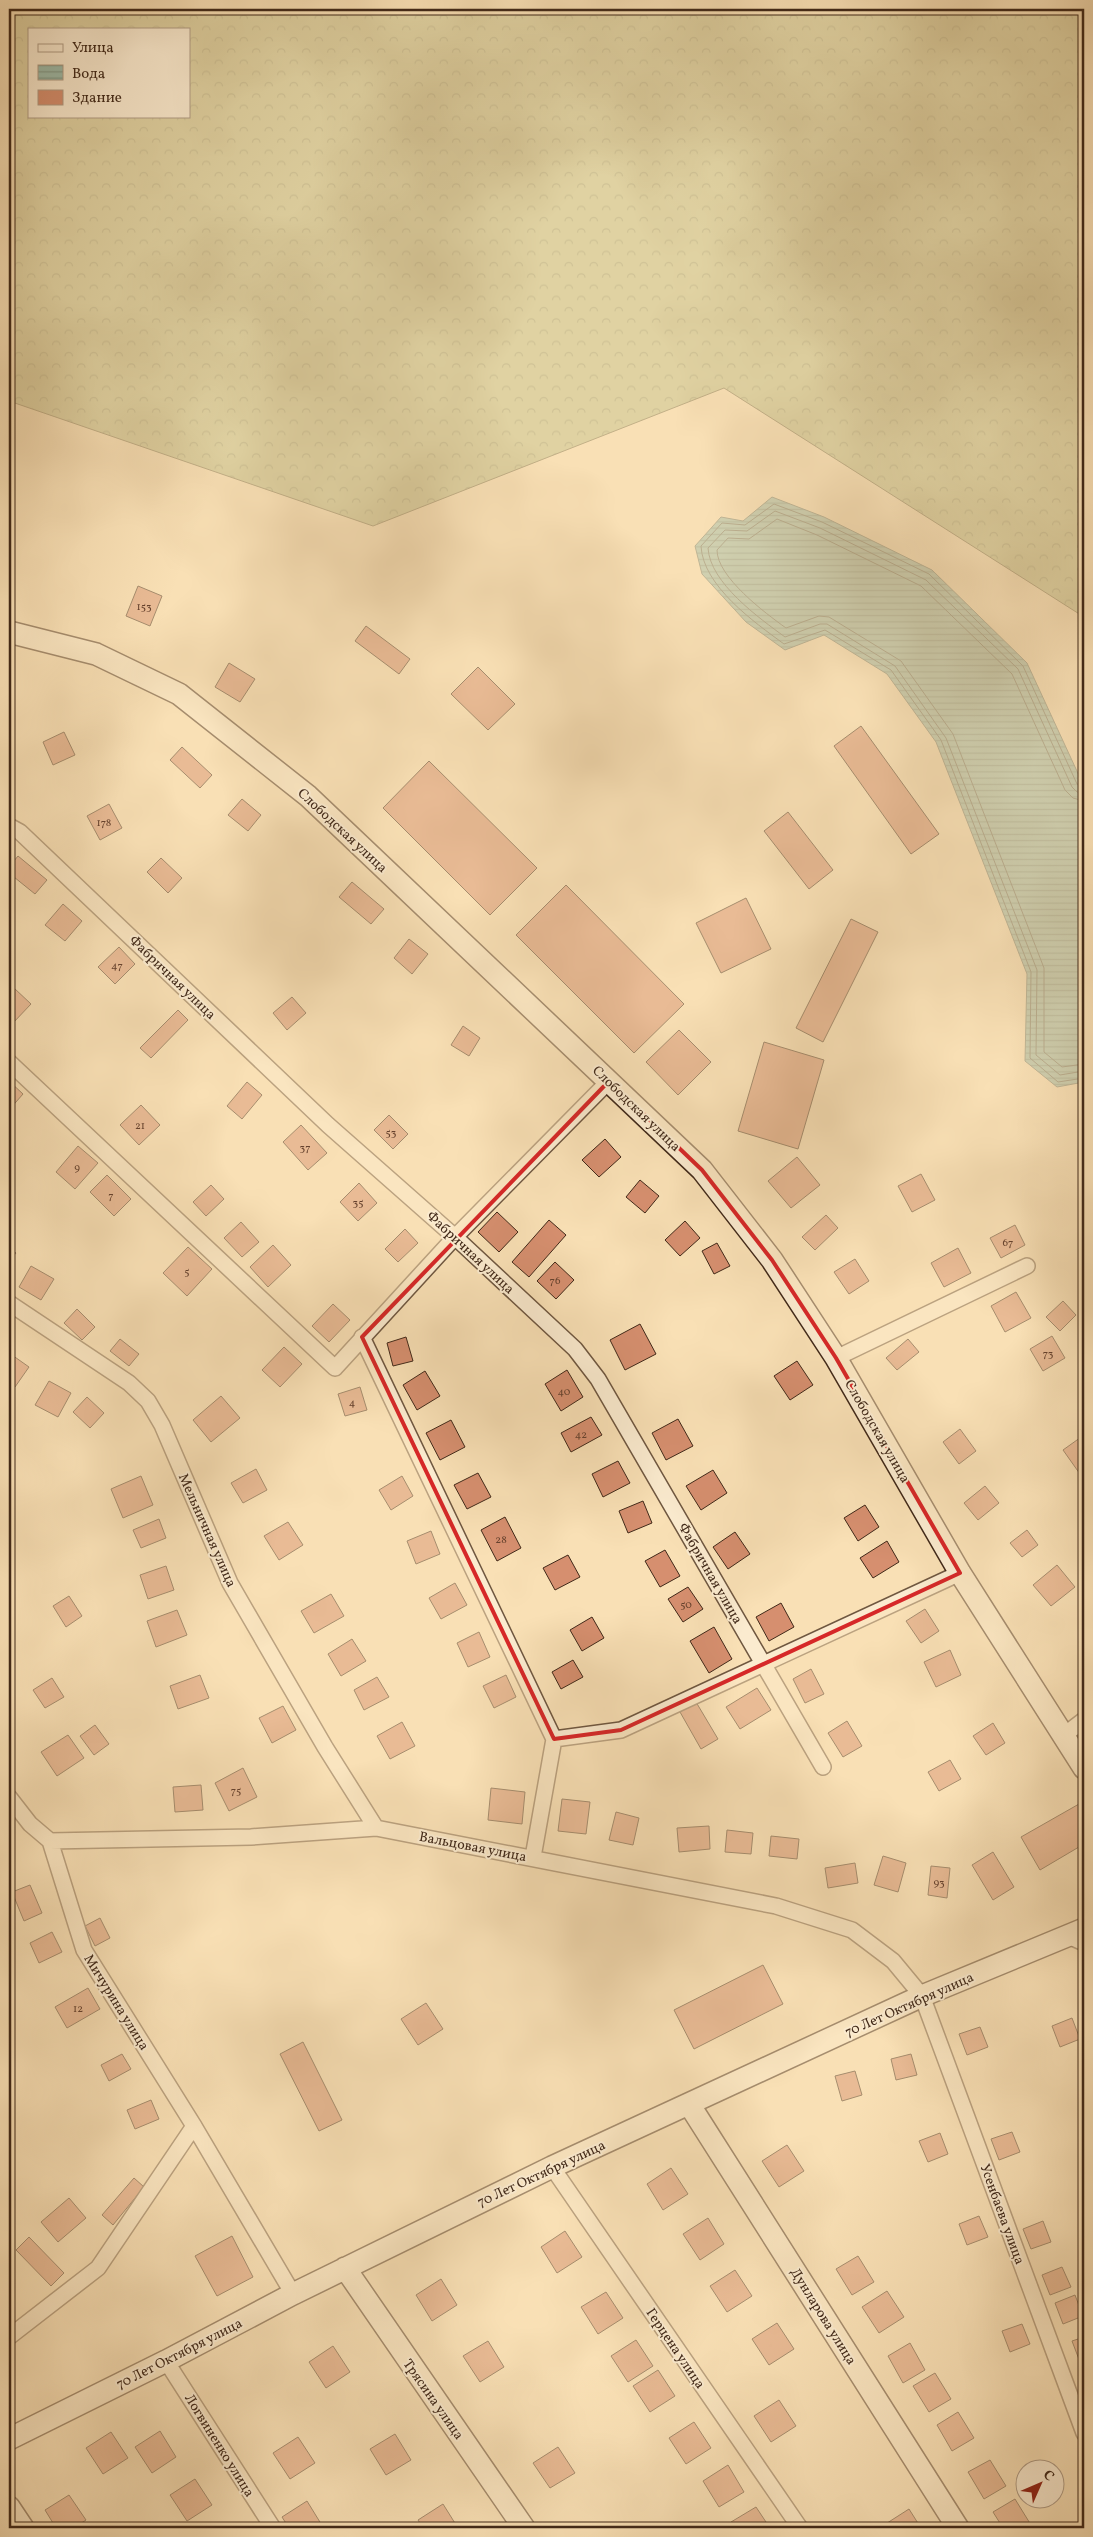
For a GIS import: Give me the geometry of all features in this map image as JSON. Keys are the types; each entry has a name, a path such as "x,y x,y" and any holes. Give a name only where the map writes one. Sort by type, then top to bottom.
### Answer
{"street":[{"name":"Слободская улица","path":"9,632 96,654 179,694 308,796 702,1170 772,1260 836,1358 960,1573 1084,1768"},
{"name":"Фабричная улица","path":"9,826 20,832 328,1125 456,1237 575,1350 598,1379 823,1767"},
{"path":"9,1062 335,1368 456,1237 609,1081"},
{"path":"836,1358 1027,1266"},
{"name":"Мельничная улица","path":"9,1303 128,1383 148,1401 162,1425 230,1583 325,1747 376,1828"},
{"path":"362,1337 554,1740 533,1857"},
{"path":"554,1740 621,1730 960,1573"},
{"path":"1063,1736 1084,1720"},
{"path":"9,1797 30,1824 50,1841"},
{"name":"Вальцовая улица","path":"50,1841 251,1837 376,1828 533,1857 776,1906 852,1930 893,1961 922,1996"},
{"name":"Мичурина улица","path":"50,1841 84,1950 194,2126 293,2294"},
{"name":"70 Лет Октября улица","path":"9,2439 166,2361 293,2294 552,2167 922,1996 1079,1936"},
{"name":"Усенбаева улица","path":"922,1996 1084,2433"},
{"name":"Дунларова улица","path":"689,2104 958,2528"},
{"path":"9,2337 98,2268 194,2126"},
{"name":"Герцена улица","path":"552,2167 800,2528"},
{"name":"Трясина улица","path":"345,2268 524,2528"},
{"name":"Логвиненко улица","path":"166,2361 273,2528"},
{"path":"9,2507 23,2528"}],"highlighted area":[{"path":"609,1081 702,1170 772,1260 836,1358 960,1573 621,1730 554,1739 362,1337"}],"green space":[{"path":"9,9 1084,9 1084,617 724,388 373,526 9,401"}],"water":[{"path":"772,497 824,517 932,570 1027,663 1082,782 1084,792 1084,1082 1057,1087 1025,1061 1027,974 936,742 887,674 824,635 785,650 746,622 702,574 695,546 721,517 743,521"}],"building":[{"path":"138,586 162,596 150,626 126,616"},
{"path":"366,626 410,659 399,674 355,641"},
{"path":"229,663 255,679 240,702 215,687"},
{"path":"478,667 515,704 488,730 451,694"},
{"path":"861,726 939,834 911,854 834,746"},
{"path":"64,732 75,755 53,765 43,742"},
{"path":"182,747 212,775 200,788 170,760"},
{"path":"429,761 537,868 490,915 383,808"},
{"path":"242,799 261,815 248,831 228,815"},
{"path":"109,804 122,828 100,840 87,816"},
{"path":"788,812 833,870 809,889 764,831"},
{"path":"18,856 47,880 35,894 9,873 9,867"},
{"path":"161,858 182,878 168,893 147,872"},
{"path":"352,882 384,909 371,924 339,897"},
{"path":"566,885 684,1004 634,1053 516,935"},
{"path":"746,898 771,949 721,973 696,923"},
{"path":"63,904 82,921 65,941 45,925"},
{"path":"851,919 878,932 823,1042 796,1028"},
{"path":"409,939 428,954 412,974 394,958"},
{"path":"119,947 135,964 115,984 98,967"},
{"path":"9,968 15,974 9,980"},
{"path":"14,988 31,1004 13,1023 9,1019 9,993"},
{"path":"292,997 306,1013 287,1030 273,1013"},
{"path":"178,1010 188,1020 151,1058 140,1048"},
{"path":"463,1026 480,1038 469,1056 451,1045"},
{"path":"679,1030 711,1062 678,1095 646,1062"},
{"path":"764,1042 824,1060 798,1149 738,1131"},
{"path":"9,1081 23,1094 9,1110"},
{"path":"247,1082 262,1095 242,1119 227,1106"},
{"path":"141,1105 160,1125 139,1145 120,1125"},
{"path":"389,1115 408,1134 393,1149 374,1130"},
{"path":"301,1125 327,1153 308,1170 283,1142"},
{"path":"605,1139 621,1157 599,1177 582,1160"},
{"path":"78,1146 98,1163 75,1189 56,1172"},
{"path":"797,1157 820,1185 791,1208 768,1181"},
{"path":"921,1174 935,1200 912,1212 898,1186"},
{"path":"107,1175 131,1199 114,1216 90,1192"},
{"path":"640,1180 659,1196 645,1213 626,1197"},
{"path":"359,1183 377,1203 358,1221 340,1202"},
{"path":"211,1185 224,1199 206,1216 193,1202"},
{"path":"497,1212 518,1232 499,1252 478,1232"},
{"path":"826,1215 838,1228 815,1250 802,1237"},
{"path":"549,1220 566,1235 529,1277 512,1262"},
{"path":"685,1221 700,1238 680,1256 665,1240"},
{"path":"241,1222 259,1242 242,1257 224,1238"},
{"path":"1015,1225 1025,1245 1001,1258 990,1238"},
{"path":"405,1229 418,1243 398,1262 385,1249"},
{"path":"717,1243 730,1266 714,1274 702,1251"},
{"path":"273,1245 291,1265 268,1287 250,1267"},
{"path":"9,1247 16,1253 9,1261"},
{"path":"188,1247 212,1269 187,1296 163,1273"},
{"path":"958,1248 971,1273 944,1287 931,1263"},
{"path":"855,1259 869,1281 849,1294 834,1272"},
{"path":"555,1262 574,1280 556,1299 537,1281"},
{"path":"31,1266 54,1279 41,1300 19,1287"},
{"path":"1016,1292 1031,1318 1005,1332 991,1306"},
{"path":"1063,1301 1076,1315 1060,1331 1046,1317"},
{"path":"333,1304 350,1320 329,1342 312,1326"},
{"path":"77,1309 95,1327 82,1340 64,1323"},
{"path":"640,1324 656,1354 625,1370 610,1340"},
{"path":"1052,1336 1065,1358 1043,1371 1030,1349"},
{"path":"406,1337 413,1361 393,1366 387,1343"},
{"path":"120,1339 139,1354 129,1366 110,1351"},
{"path":"908,1339 919,1352 897,1370 886,1358"},
{"path":"284,1347 302,1364 280,1387 262,1370"},
{"path":"12,1355 29,1367 15,1387 9,1383 9,1359"},
{"path":"797,1361 813,1385 790,1400 774,1376"},
{"path":"567,1370 583,1397 561,1411 545,1384"},
{"path":"425,1371 440,1396 417,1410 403,1385"},
{"path":"49,1381 71,1393 58,1417 35,1405"},
{"path":"360,1387 367,1410 345,1416 338,1394"},
{"path":"221,1396 240,1418 211,1442 193,1420"},
{"path":"87,1397 104,1413 90,1428 73,1412"},
{"path":"591,1417 602,1435 571,1452 561,1433"},
{"path":"678,1419 693,1446 666,1460 652,1433"},
{"path":"451,1420 465,1447 440,1460 426,1433"},
{"path":"960,1429 976,1451 959,1464 943,1442"},
{"path":"1084,1435 1084,1471 1080,1474 1063,1450"},
{"path":"618,1461 630,1483 603,1497 592,1474"},
{"path":"256,1469 267,1490 243,1503 231,1483"},
{"path":"713,1470 727,1493 701,1510 686,1486"},
{"path":"478,1473 491,1497 467,1509 454,1485"},
{"path":"141,1476 153,1505 123,1518 111,1489"},
{"path":"402,1476 413,1496 391,1510 379,1490"},
{"path":"985,1486 999,1503 978,1520 964,1503"},
{"path":"643,1501 652,1523 628,1533 619,1511"},
{"path":"865,1505 879,1527 858,1541 844,1518"},
{"path":"505,1517 521,1548 497,1561 481,1530"},
{"path":"159,1519 166,1538 141,1548 133,1530"},
{"path":"288,1522 303,1545 279,1560 264,1536"},
{"path":"1027,1530 1038,1545 1022,1557 1010,1543"},
{"path":"431,1531 440,1554 416,1564 407,1541"},
{"path":"735,1532 750,1554 728,1569 713,1547"},
{"path":"887,1541 899,1562 873,1578 860,1558"},
{"path":"665,1550 680,1576 660,1587 645,1561"},
{"path":"568,1555 580,1577 555,1590 543,1568"},
{"path":"1057,1565 1075,1587 1051,1606 1033,1585"},
{"path":"166,1566 174,1590 148,1599 140,1575"},
{"path":"455,1583 467,1605 441,1619 429,1598"},
{"path":"688,1587 703,1609 683,1622 668,1599"},
{"path":"331,1594 344,1616 314,1633 301,1611"},
{"path":"69,1596 82,1616 66,1627 53,1606"},
{"path":"781,1603 794,1627 769,1641 756,1617"},
{"path":"925,1609 939,1631 921,1643 906,1621"},
{"path":"177,1610 187,1635 156,1647 147,1621"},
{"path":"592,1617 604,1638 582,1651 570,1630"},
{"path":"714,1627 732,1659 709,1673 690,1641"},
{"path":"479,1632 490,1657 468,1667 457,1643"},
{"path":"352,1639 366,1661 341,1676 328,1654"},
{"path":"950,1650 961,1675 936,1687 924,1662"},
{"path":"573,1660 583,1677 561,1689 552,1672"},
{"path":"811,1669 824,1694 805,1703 793,1679"},
{"path":"200,1675 209,1698 178,1709 170,1686"},
{"path":"506,1675 516,1697 494,1708 483,1686"},
{"path":"377,1677 389,1697 364,1710 354,1690"},
{"path":"52,1678 64,1697 45,1708 33,1690"},
{"path":"757,1688 771,1710 740,1729 726,1707"},
{"path":"696,1702 718,1739 701,1749 680,1712"},
{"path":"283,1706 296,1730 272,1743 259,1718"},
{"path":"847,1721 862,1746 843,1757 828,1733"},
{"path":"402,1722 415,1746 390,1759 377,1736"},
{"path":"993,1723 1005,1743 986,1755 973,1736"},
{"path":"95,1725 109,1744 94,1755 80,1736"},
{"path":"68,1735 84,1758 57,1776 41,1752"},
{"path":"950,1760 961,1779 939,1791 928,1772"},
{"path":"243,1768 257,1797 229,1811 215,1783"},
{"path":"201,1785 203,1810 175,1812 173,1787"},
{"path":"491,1788 525,1792 522,1824 488,1820"},
{"path":"562,1799 590,1802 586,1834 558,1831"},
{"path":"1079,1804 1084,1812 1084,1844 1040,1870 1021,1837"},
{"path":"616,1812 639,1818 633,1845 609,1840"},
{"path":"709,1826 710,1849 679,1852 677,1828"},
{"path":"727,1830 753,1833 751,1854 725,1852"},
{"path":"771,1836 799,1839 797,1859 769,1856"},
{"path":"993,1852 1014,1887 993,1900 972,1865"},
{"path":"883,1856 906,1863 898,1892 874,1885"},
{"path":"855,1863 858,1883 828,1888 825,1868"},
{"path":"931,1866 950,1868 947,1898 928,1895"},
{"path":"30,1885 42,1913 24,1921 12,1892"},
{"path":"100,1918 110,1938 95,1946 85,1926"},
{"path":"52,1932 62,1952 39,1963 30,1943"},
{"path":"763,1965 783,2004 694,2049 674,2010"},
{"path":"88,1988 100,2009 67,2028 55,2007"},
{"path":"426,2003 443,2029 418,2045 401,2019"},
{"path":"1072,2018 1080,2039 1060,2047 1052,2026"},
{"path":"980,2027 988,2047 967,2055 959,2034"},
{"path":"303,2042 342,2120 319,2131 280,2054"},
{"path":"122,2054 131,2069 109,2081 101,2065"},
{"path":"911,2054 917,2075 896,2080 891,2059"},
{"path":"855,2071 862,2095 842,2101 835,2076"},
{"path":"151,2100 159,2119 135,2129 127,2110"},
{"path":"1012,2132 1020,2152 999,2160 991,2139"},
{"path":"940,2133 948,2154 928,2162 919,2141"},
{"path":"787,2145 804,2171 779,2187 762,2161"},
{"path":"671,2168 688,2194 663,2210 647,2184"},
{"path":"134,2178 144,2187 113,2225 102,2215"},
{"path":"69,2198 86,2218 58,2242 41,2222"},
{"path":"979,2216 988,2237 967,2245 959,2224"},
{"path":"708,2218 724,2244 700,2260 683,2234"},
{"path":"1043,2221 1051,2242 1031,2249 1023,2229"},
{"path":"565,2231 582,2257 557,2273 541,2247"},
{"path":"232,2236 253,2277 217,2296 195,2256"},
{"path":"29,2237 64,2273 51,2286 16,2250"},
{"path":"858,2256 874,2282 852,2295 836,2269"},
{"path":"1062,2267 1071,2287 1050,2295 1042,2275"},
{"path":"735,2270 752,2296 727,2312 710,2286"},
{"path":"441,2279 457,2305 432,2321 416,2295"},
{"path":"887,2291 904,2317 879,2333 862,2307"},
{"path":"606,2292 623,2318 598,2334 581,2307"},
{"path":"1075,2295 1083,2316 1063,2324 1055,2303"},
{"path":"777,2323 794,2349 769,2365 752,2339"},
{"path":"1022,2324 1030,2344 1010,2352 1002,2331"},
{"path":"1084,2337 1084,2361 1080,2362 1072,2341"},
{"path":"636,2340 653,2366 628,2382 611,2356"},
{"path":"488,2341 504,2367 480,2382 463,2356"},
{"path":"910,2343 925,2370 903,2383 888,2356"},
{"path":"333,2346 350,2372 326,2388 309,2362"},
{"path":"658,2370 675,2396 650,2412 633,2386"},
{"path":"935,2373 951,2399 929,2412 913,2386"},
{"path":"779,2400 796,2426 771,2442 754,2416"},
{"path":"958,2412 974,2438 952,2451 937,2425"},
{"path":"694,2422 711,2448 686,2464 669,2438"},
{"path":"160,2431 176,2457 152,2473 135,2447"},
{"path":"111,2432 128,2458 103,2474 86,2448"},
{"path":"395,2434 411,2460 386,2475 370,2449"},
{"path":"298,2437 315,2463 290,2479 273,2453"},
{"path":"558,2447 575,2473 550,2488 533,2463"},
{"path":"990,2460 1006,2486 984,2499 968,2472"},
{"path":"728,2465 744,2492 719,2507 703,2481"},
{"path":"195,2479 212,2505 187,2521 170,2495"},
{"path":"69,2495 86,2520 74,2528 56,2528 45,2510"},
{"path":"1015,2499 1016,2510 1022,2510 1031,2525 1026,2528 1003,2528 993,2512"},
{"path":"307,2501 323,2527 289,2528 282,2517"},
{"path":"443,2504 458,2528 423,2528 418,2520"},
{"path":"756,2507 770,2528 735,2528 731,2522"},
{"path":"909,2509 921,2528 886,2528 884,2525"}]}
